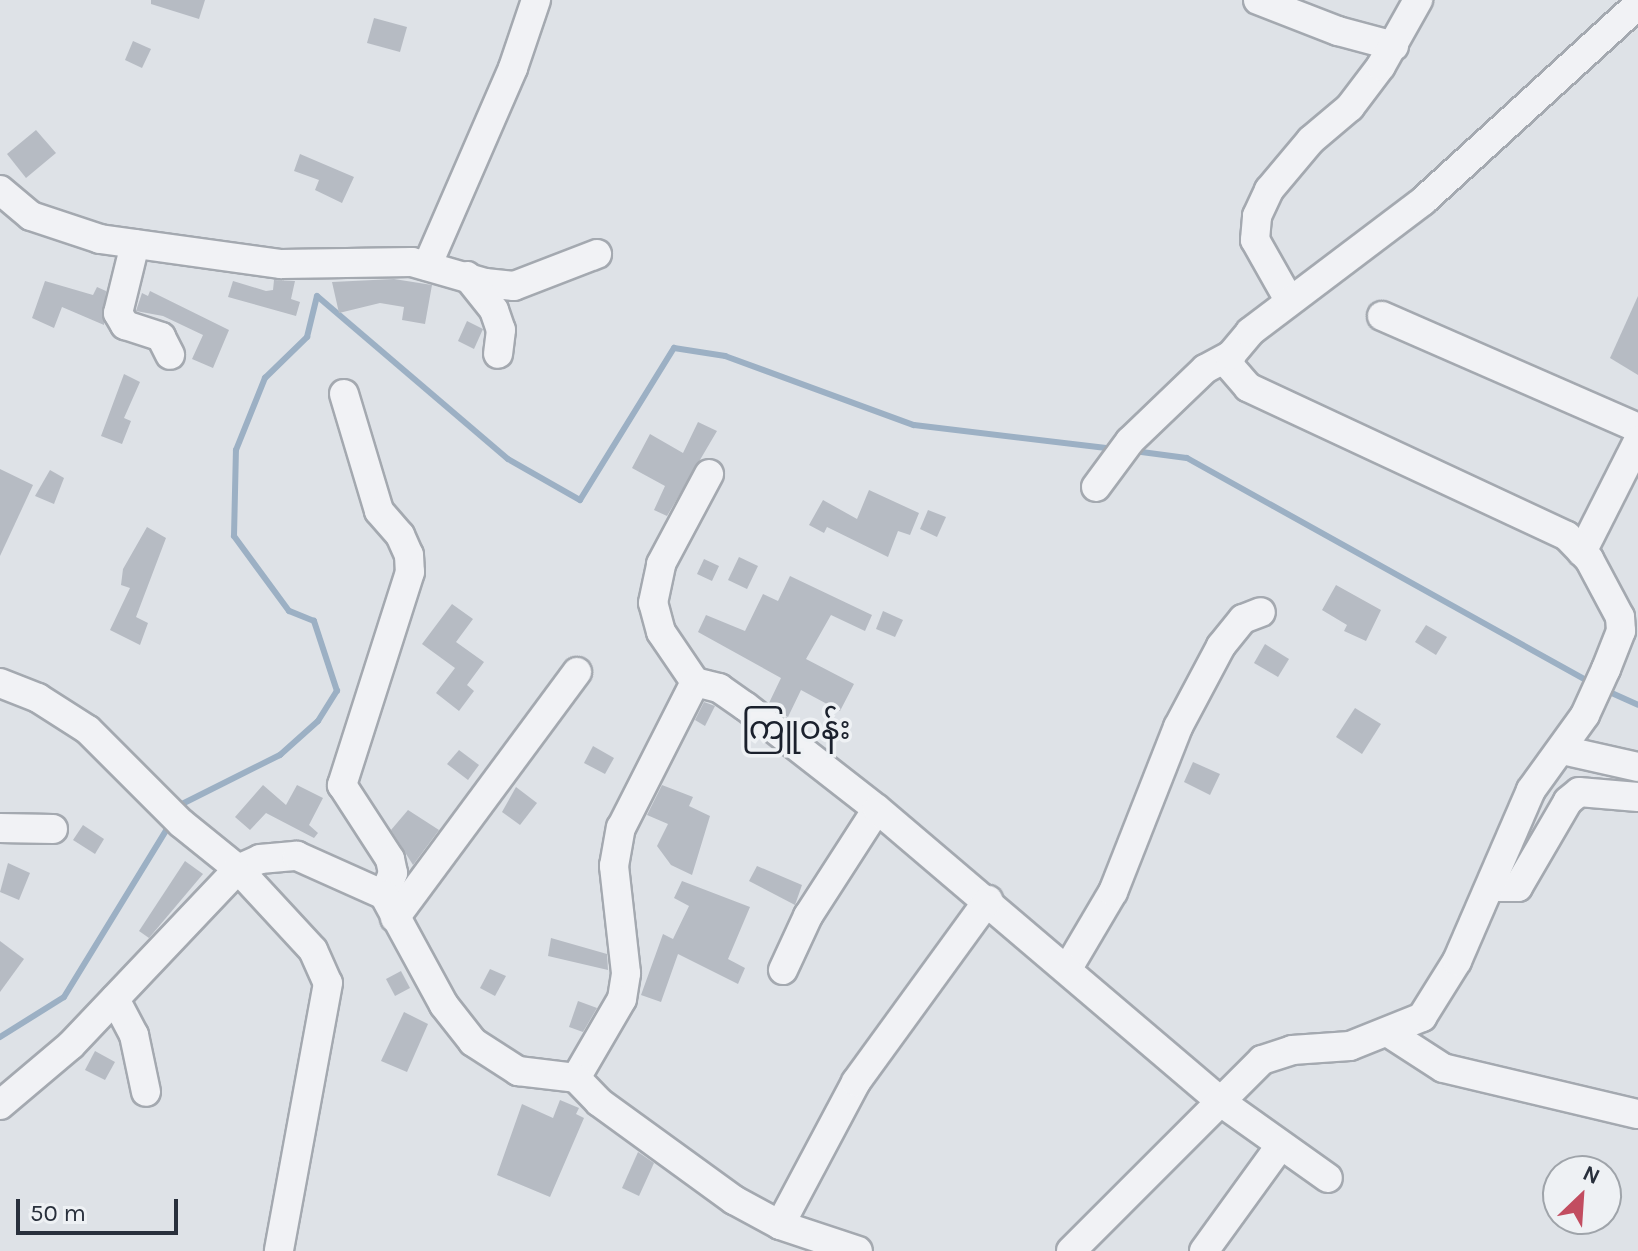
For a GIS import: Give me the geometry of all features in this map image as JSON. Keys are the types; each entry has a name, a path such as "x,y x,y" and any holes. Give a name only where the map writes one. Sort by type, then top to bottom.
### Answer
{"street":[{"path":"427,266 513,68 536,0"},
{"path":"1258,0 1338,31 1397,37"},
{"path":"1387,0 1397,37"},
{"path":"1289,300 1255,240 1257,216 1269,190 1311,140 1350,107 1418,0"},
{"path":"1096,487 1124,450 1205,369 1231,355 1289,300 1423,201 1638,5"},
{"path":"0,190 31,216 55,226 135,244 281,264 427,266 514,286 597,254"},
{"path":"135,244 118,313 125,325 161,337 170,355"},
{"path":"467,276 494,310 501,330 498,354"},
{"path":"1382,316 1638,428"},
{"path":"1071,1251 1262,1060 1292,1050 1350,1046 1389,1033 1422,1017 1441,992 1531,790 1585,715 1630,626 1613,599 1588,543 1248,387 1232,374 1231,355"},
{"path":"344,394 379,511 409,555 410,572 342,785 390,859 393,873 389,906"},
{"path":"1588,543 1638,441"},
{"path":"709,474 661,564 653,603 661,632 695,682 719,688 745,706 877,809 1068,968 1221,1102 1328,1178"},
{"path":"1068,968 1113,892 1178,727 1221,646 1243,619 1261,612"},
{"path":"389,906 577,672"},
{"path":"576,1078 622,999 626,973 614,866 621,828 695,682"},
{"path":"0,683 38,698 88,730 181,823 238,869 313,950 328,983 279,1251"},
{"path":"1562,750 1638,767"},
{"path":"1490,887 1518,887 1568,801 1579,792 1638,797"},
{"path":"783,970 808,916 877,809"},
{"path":"0,828 53,829"},
{"path":"0,1105 30,1084 238,869 260,859 297,856 389,906 403,922 444,1005 473,1042 518,1071 576,1078 599,1102 734,1200 780,1225 839,1248"},
{"path":"780,1225 856,1082 988,900"},
{"path":"115,999 134,1035 146,1092"},
{"path":"1389,1033 1443,1068 1638,1114"},
{"path":"1204,1251 1280,1146"}],"building":[{"path":"151,0 205,0 199,19 151,4"},
{"path":"374,18 407,27 400,52 367,43"},
{"path":"133,41 151,49 142,68 125,60"},
{"path":"36,130 56,153 26,178 7,154"},
{"path":"300,154 354,177 342,203 315,190 319,180 294,171"},
{"path":"394,279 432,285 425,324 402,320 404,307 380,303 339,313 332,282"},
{"path":"274,280 295,281 291,299 300,302 296,316 228,297 233,281 266,291 273,290"},
{"path":"45,281 93,295 97,287 106,291 104,325 62,307 54,328 32,318"},
{"path":"150,291 229,330 213,368 192,359 203,335 163,316 136,311 142,293 148,296"},
{"path":"1638,296 1638,375 1610,358"},
{"path":"467,321 483,329 474,349 458,341"},
{"path":"124,374 140,382 124,418 131,421 122,444 101,436"},
{"path":"698,422 717,431 667,516 654,510 665,486 632,468 650,434 683,453"},
{"path":"0,469 33,485 0,556"},
{"path":"50,470 64,478 54,504 35,496"},
{"path":"869,490 919,513 910,535 898,531 888,557 827,527 824,533 809,525 823,500 857,519"},
{"path":"928,510 946,517 937,537 920,529"},
{"path":"147,527 166,538 136,617 148,623 140,645 110,630 130,588 121,585 123,569"},
{"path":"739,557 758,566 747,589 728,580"},
{"path":"704,559 719,566 712,581 697,574"},
{"path":"790,576 872,615 865,631 831,615 806,659 854,684 840,711 801,690 788,717 784,715 769,703 781,678 698,632 706,615 745,631 763,594 778,601"},
{"path":"1336,585 1381,610 1366,641 1344,631 1347,625 1322,610"},
{"path":"452,604 473,619 456,642 484,662 467,685 474,691 459,711 436,693 455,668 422,644"},
{"path":"883,611 903,620 895,637 876,629"},
{"path":"1426,625 1447,637 1436,655 1415,642"},
{"path":"1265,644 1289,659 1278,677 1254,663"},
{"path":"704,702 715,706 705,726 695,720"},
{"path":"1355,708 1381,724 1362,754 1336,737"},
{"path":"593,746 614,758 605,774 584,763"},
{"path":"459,750 479,765 468,780 447,764"},
{"path":"1193,762 1220,774 1210,795 1184,782"},
{"path":"263,785 286,805 297,785 323,798 309,825 318,833 314,838 266,813 250,830 235,817"},
{"path":"662,785 693,797 689,806 710,816 692,875 671,865 657,846 668,824 647,815"},
{"path":"516,787 537,803 520,825 502,812"},
{"path":"408,810 439,830 413,865 391,830"},
{"path":"83,825 104,839 95,854 73,840"},
{"path":"185,861 203,874 149,938 139,931"},
{"path":"8,863 30,873 19,900 0,892"},
{"path":"757,866 802,885 795,905 749,881"},
{"path":"682,881 750,907 728,959 745,968 738,984 678,954 661,1002 641,995 663,934 673,939 689,906 674,898"},
{"path":"551,938 607,954 608,970 548,956"},
{"path":"0,941 24,959 0,992"},
{"path":"490,969 506,976 495,996 480,988"},
{"path":"401,971 410,988 395,996 386,979"},
{"path":"578,1001 597,1008 583,1032 569,1027"},
{"path":"404,1012 428,1024 407,1072 381,1061"},
{"path":"95,1051 115,1062 105,1080 85,1070"},
{"path":"560,1100 579,1108 576,1114 584,1118 550,1197 497,1175 522,1104 553,1118"},
{"path":"638,1152 654,1163 639,1196 622,1188"}],"waterway":[{"path":"178,811 182,804 280,755 318,721 337,691 314,621 289,611 234,536 236,450 265,378 307,337 317,296 508,459 580,500 674,348 725,356 914,425 1115,449"},
{"path":"1134,451 1187,458 1592,683"},
{"path":"1605,690 1638,705"},
{"path":"0,1037 64,997 170,824"}],"district":[{"name":"ကြူဝန်း","path":"796,729"}]}
